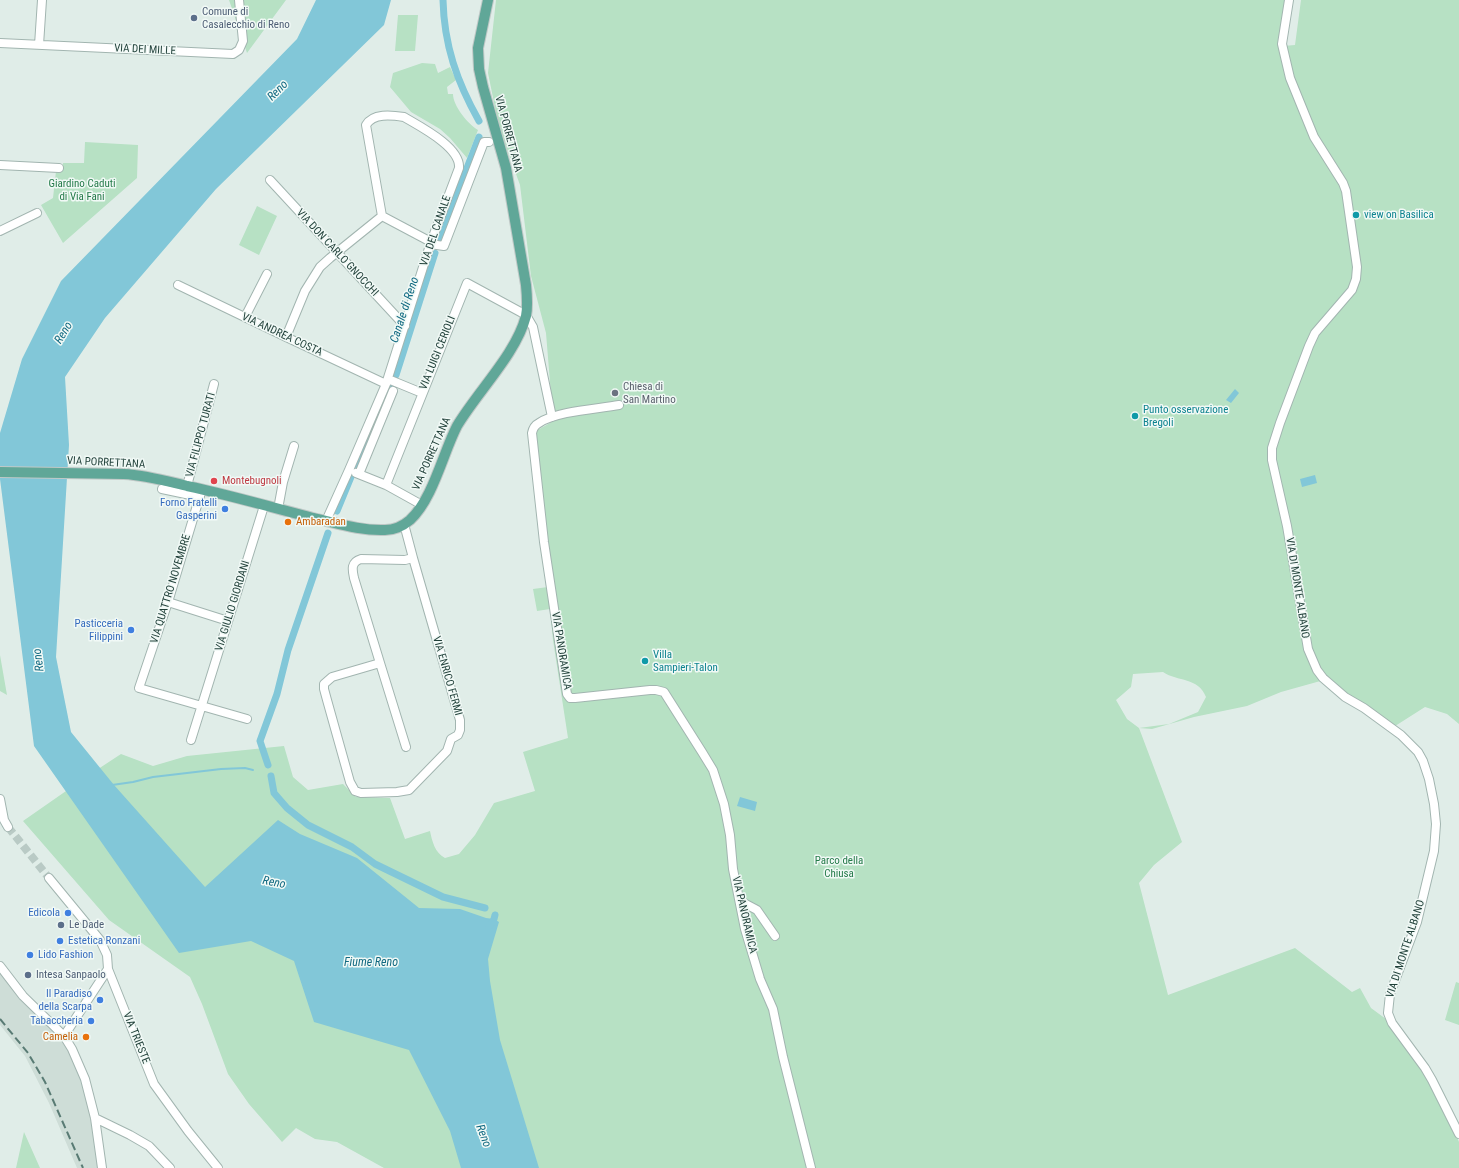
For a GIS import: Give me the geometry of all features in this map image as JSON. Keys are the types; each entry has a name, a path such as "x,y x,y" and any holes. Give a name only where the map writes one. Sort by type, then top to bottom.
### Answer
{"main road":[{"name":"VIA PORRETTANA","path":"0,472 124,474 154,478 187,486 201,493 354,527 375,530 390,530 404,524 414,516 422,505 434,479 450,438 512,349 519,336 526,315 526,278 506,168 483,87 478,63 478,48 488,0"}],"street":[{"path":"39,45 42,0"},
{"name":"VIA DEI MILLE","path":"0,43 233,54 239,50 242,41 240,0"},
{"name":"VIA DI MONTE ALBANO","path":"1289,0 1282,44 1290,78 1308,126 1343,183 1346,191 1357,267 1356,279 1352,290 1315,333 1309,346 1280,423 1272,448 1272,460 1287,526 1308,649 1317,670 1335,689 1401,735 1418,752 1423,760 1429,780 1436,824 1434,851 1417,922 1390,994 1389,1017 1424,1068 1459,1134"},
{"name":"VIA DEL CANALE","path":"326,521 350,470 387,381 431,243 459,168 458,160 445,144 404,117 375,117 368,122 366,129 382,216"},
{"path":"286,337 305,291 320,267 336,252 382,216 431,243 444,246 484,142 489,142"},
{"path":"0,165 59,168"},
{"name":"VIA DON CARLO GNOCCHI","path":"270,180 405,326"},
{"path":"0,231 37,213"},
{"path":"245,318 267,274"},
{"name":"VIA LUIGI CERIOLI","path":"386,485 466,283 526,315"},
{"name":"VIA ANDREA COSTA","path":"178,285 286,337 387,381 422,393"},
{"path":"526,315 533,327 552,417 620,406"},
{"name":"VIA FILIPPO TURATI","path":"187,486 214,384"},
{"path":"360,474 393,391"},
{"name":"VIA PANORAMICA","path":"552,417 537,424 533,428 531,436 544,542 567,694 570,698 575,698 650,690 664,692 713,770 724,804 730,835 733,869 745,929 760,978 773,1009 783,1057 812,1168"},
{"path":"278,509 283,482 294,446"},
{"path":"350,470 386,485 422,505"},
{"path":"162,488 201,493"},
{"name":"VIA QUATTRO NOVEMBRE","path":"201,493 140,688 202,706"},
{"name":"VIA GIULIO GIORDANI","path":"191,740 264,506"},
{"name":"VIA ENRICO FERMI","path":"380,663 332,677 324,684 324,689 352,786 355,791 361,793 397,792 409,790 447,751 451,739 458,735 460,730 460,720 404,524"},
{"path":"406,747 354,578 353,566 358,560 405,560 413,558"},
{"path":"168,602 228,621"},
{"path":"202,706 247,719"},
{"path":"0,798 4,820 8,827"},
{"name":"VIA TRIESTE","path":"49,878 100,940 107,956 108,969 154,1084 188,1131 218,1168"},
{"path":"740,901 757,910 775,936"},
{"path":"0,966 22,996 64,1036 72,1049 85,1079 95,1118 102,1168"},
{"path":"64,1036 108,969"},
{"path":"95,1118 149,1146 170,1168"}],"shaded area":[{"path":"0,970 60,1037 77,1064 87,1097 98,1168 77,1168 49,1103 25,1056 0,1025"}],"green space":[{"path":"229,0 286,0 247,53"},
{"name":"Parco della Chiusa","path":"496,0 1286,0 1283,46 1295,45 1301,0 1459,0 1459,724 1447,714 1425,707 1392,728 1324,680 1281,692 1247,706 1194,717 1152,729 1139,728 1182,842 1154,865 1139,883 1168,995 1295,948 1352,992 1360,988 1371,1008 1390,1022 1442,1102 1459,1142 1459,1168 384,1168 337,1142 315,1139 296,1128 282,1142 249,1104 228,1074 202,1004 190,977 109,920 23,821 121,754 153,766 187,756 284,746 293,777 308,790 343,784 356,797 390,798 405,839 430,831 436,850 445,858 459,854 475,835 494,803 535,791 523,752 568,738 553,640 550,609 537,611 533,589 548,587 534,432 550,423 553,419 546,333 531,276 520,185 499,127 488,73","holes":["1163,672 1193,683 1198,686 1206,697 1198,712 1169,724 1139,728 1127,719 1116,700 1131,687 1133,674"]},
{"path":"398,15 418,15 415,51 395,51"},
{"path":"422,63 435,64 438,73 450,67 456,80 447,87 448,94 453,94 458,109 470,124 478,130 467,158 440,129 411,112 390,87 393,73"},
{"name":"Giardino Caduti di Via Fani","path":"85,142 138,145 137,178 63,243 41,205 53,198 56,171 62,171 63,163 84,163"},
{"path":"257,206 277,216 259,255 239,245"},
{"path":"0,655 7,695 0,691"},
{"path":"1456,982 1459,983 1459,1025 1445,1020"},
{"path":"24,1132 40,1168 16,1168"}],"water":[{"name":"Fiume Reno","path":"316,0 391,0 384,25 216,189 105,318 65,377 69,445 56,657 71,732 114,785 205,887 278,820 300,834 357,858 419,908 460,909 486,918 494,919 499,922 488,959 490,981 500,1040 539,1168 461,1168 450,1131 409,1050 314,1022 294,961 251,941 179,953 34,746 0,479 0,433 22,359 61,281 297,39"},
{"path":"1235,389 1239,393 1231,403 1226,400"},
{"path":"1315,475 1317,483 1302,487 1300,479"},
{"path":"740,797 757,802 755,811 737,806"}],"waterway":[{"name":"Canale di Reno","path":"443,0 446,32 453,63 464,92 479,121"},
{"name":"Canale di Reno","path":"440,238 479,137"},
{"name":"Canale di Reno","path":"396,375 435,253"},
{"path":"356,466 391,386"},
{"path":"337,511 351,477"},
{"path":"268,765 260,741 277,694 288,650 328,533"},
{"path":"112,785 153,777 221,769 245,768 253,770"},
{"path":"271,776 274,793 287,808 308,825 352,847 375,864 443,897 485,908"},
{"path":"489,927 495,915"}],"tunnel":[{"path":"8,827 49,878"}],"railway":[{"path":"0,1019 28,1053 45,1082 83,1168"}],"place":[{"name":"Comune di Casalecchio di Reno","path":"194,18"},
{"name":"view on Basilica","path":"1356,215"},
{"name":"Chiesa di San Martino","path":"615,393"},
{"name":"Punto osservazione Bregoli","path":"1135,416"},
{"name":"Montebugnoli","path":"214,481"},
{"name":"Forno Fratelli Gasperini","path":"225,509"},
{"name":"Ambaradan","path":"288,522"},
{"name":"Pasticceria Filippini","path":"131,630"},
{"name":"Villa Sampieri-Talon","path":"645,661"},
{"name":"Edicola","path":"68,913"},
{"name":"Le Dade","path":"61,925"},
{"name":"Estetica Ronzani","path":"60,941"},
{"name":"Lido Fashion","path":"30,955"},
{"name":"Intesa Sanpaolo","path":"28,975"},
{"name":"Il Paradiso della Scarpa","path":"100,1000"},
{"name":"Tabaccheria","path":"91,1021"},
{"name":"Camelia","path":"86,1037"}],"water label":[{"name":"Reno","path":"278,91"},
{"name":"Reno","path":"64,333"},
{"name":"Reno","path":"39,660"},
{"name":"Reno","path":"274,883"},
{"name":"Reno","path":"483,1136"}]}
